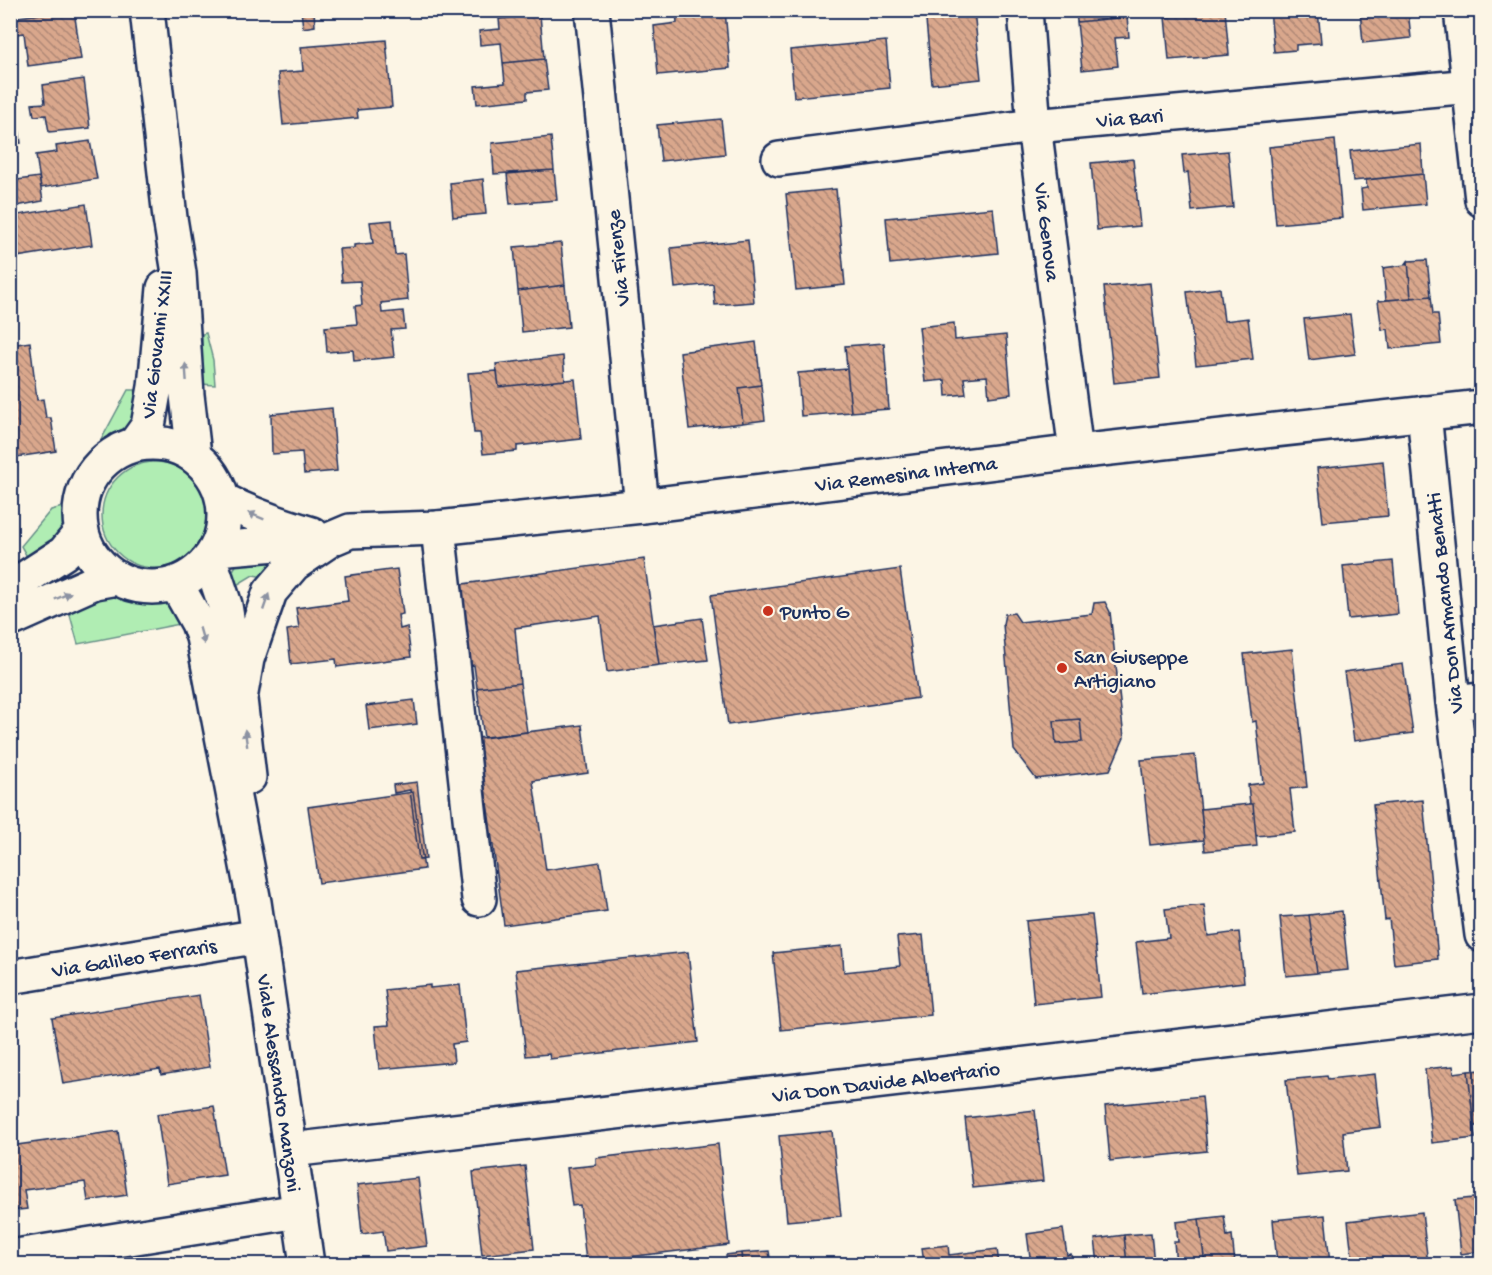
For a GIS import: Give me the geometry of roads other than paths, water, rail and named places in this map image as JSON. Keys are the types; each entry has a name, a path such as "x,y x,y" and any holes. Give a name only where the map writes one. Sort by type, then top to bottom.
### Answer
{"street":[{"name":"Via Giovanni XXIII","path":"147,10 170,218 179,273 187,395 194,455"},
{"name":"Via Firenze","path":"592,10 642,506"},
{"name":"Via Genova","path":"1025,10 1034,126 1076,452"},
{"path":"1461,10 1475,86 1482,200"},
{"name":"Via Bari","path":"779,159 1034,126 1475,86"},
{"name":"Via Giovanni XXIII","path":"124,448 148,426 155,387 170,218"},
{"name":"Via Remesina Interna","path":"240,699 247,659 270,592 294,564 331,539 350,531 438,528 642,506 1076,452 1482,407"},
{"name":"Via Don Armando Benatti","path":"1424,413 1467,701 1482,935"},
{"path":"154,442 182,448 194,455 214,476 223,500 224,525 213,555 190,577 176,584 152,588 117,578 94,558 86,545 82,531 81,501 85,487 97,468 124,448 154,442"},
{"path":"223,500 277,525 331,539"},
{"path":"438,528 479,899"},
{"path":"10,588 64,553 82,531"},
{"name":"Via Remesina Interna","path":"213,555 331,539"},
{"name":"Viale Alessandro Manzoni","path":"213,555 225,604 249,758 254,902"},
{"path":"10,620 95,582 117,578"},
{"name":"Viale Alessandro Manzoni","path":"176,584 198,623 203,638 254,902 307,1264"},
{"name":"Via Galileo Ferraris","path":"10,977 242,939 259,939"},
{"name":"Via Don Davide Albertario","path":"291,1150 1482,1011"},
{"path":"10,1257 299,1211"}],"place":[{"name":"Punto G","path":"768,611"},
{"name":"San Giuseppe Artigiano","path":"1062,668"}]}
